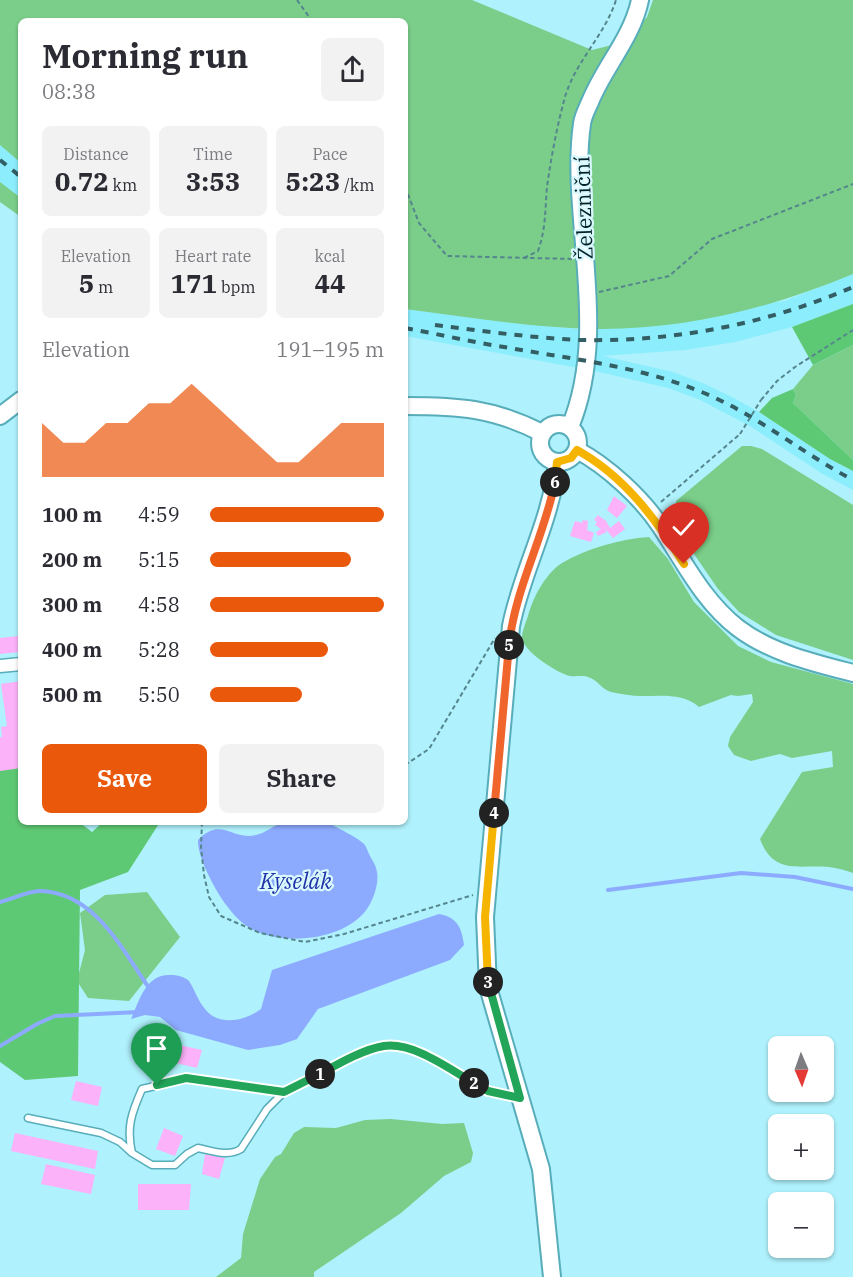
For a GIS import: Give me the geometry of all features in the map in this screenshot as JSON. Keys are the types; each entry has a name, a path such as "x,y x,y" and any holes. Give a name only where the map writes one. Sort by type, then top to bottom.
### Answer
{"street":[{"name":"Železniční","path":"570,427 580,403 588,357 587,294 579,168 582,122 598,82 624,42 637,13 640,0"},
{"path":"0,416 18,402"},
{"path":"408,406 467,408 494,413 516,419 542,433"},
{"path":"555,424 570,427 578,440 577,450 571,458 557,462 548,459 539,443 542,433 555,424"},
{"path":"577,450 590,457 650,512 706,595 721,614 738,628 766,645 828,667 853,673"},
{"path":"552,1277 541,1169 488,987 485,917 511,626 553,494 557,462"},
{"path":"0,666 18,664"}],"lane":[{"path":"28,1118 101,1133 120,1142 132,1153 152,1165 175,1165 198,1148 225,1154 235,1153 241,1149 267,1109 284,1092 348,1059 383,1046 400,1046 415,1050 488,1091 520,1098"},
{"path":"132,1153 128,1137 132,1114 142,1089 186,1078 284,1092"}],"path":[{"path":"297,0 310,18"},
{"path":"524,258 538,251 543,239 547,187 558,124 566,94 584,58 611,14 616,0"},
{"path":"587,294 669,276 712,239 853,184"},
{"path":"408,194 419,223 447,256 585,259"},
{"path":"650,512 740,434 761,400 777,381 853,330"},
{"path":"408,763 429,748 483,656 501,630 511,626"},
{"path":"202,825 201,848 209,897 221,916 260,933 305,942 344,934 487,891"}],"shaded area":[{"path":"0,145 18,160 18,196 0,182"},
{"path":"853,274 853,304 792,327 735,342 685,350 603,356 673,372 732,397 853,471 853,490 821,473 750,426 698,399 668,388 595,371 408,337 408,309 580,329 784,301"}],"green space":[{"path":"0,0 472,0 592,50 624,42 647,17 653,0 853,0 853,274 760,307 695,321 662,326 596,329 500,322 408,309 408,18 18,18 18,160 0,145"},
{"path":"0,182 18,196 18,215 0,202"},
{"path":"853,304 853,345 813,365 792,327"},
{"path":"853,345 853,460 793,403 796,395 793,389 813,365"},
{"path":"793,389 796,395 793,403 853,460 853,471 830,459 759,412 772,398"},
{"path":"742,446 762,449 853,505 853,660 776,635 739,612 718,589 681,535 677,525 676,501"},
{"path":"649,537 668,559 694,602 738,646 771,662 853,684 853,873 829,867 788,866 772,859 766,851 760,839 802,772 833,767 832,751 792,758 780,754 751,761 734,755 728,746 730,737 753,702 752,694 731,695 699,707 680,697 634,696 611,692 591,678 570,676 557,671 534,655 524,643 523,632 533,601 556,567 593,549 616,542"},
{"path":"18,743 18,825 83,825 92,832 100,825 158,825 128,872 80,890 78,1076 25,1080 0,1062 0,748"},
{"path":"147,892 180,937 129,1001 88,998 77,981 85,950 80,913 105,895"},
{"path":"391,1119 442,1124 464,1123 473,1153 471,1162 444,1176 401,1213 314,1272 314,1277 216,1277 241,1258 243,1234 260,1179 275,1157 281,1154 294,1133 304,1127 336,1128 365,1120"}],"water":[{"name":"Kyselák","path":"277,825 332,825 361,841 365,845 377,874 376,886 366,911 340,930 298,939 270,936 253,930 245,924 233,914 213,883 204,865 198,840 206,833 220,829 247,836 266,831"},
{"path":"439,914 445,915 458,924 462,933 464,945 450,960 318,1009 297,1039 280,1045 248,1050 176,1030 160,1017 145,1015 131,1019 145,989 156,978 163,975 181,976 189,981 203,1006 217,1018 232,1020 247,1017 261,1009 272,970"}],"building":[{"path":"614,496 627,506 617,518 607,510"},
{"path":"598,515 606,521 610,528 619,521 625,529 613,538 604,527 607,532 598,536 596,532 601,529 595,525 597,522 594,520"},
{"path":"583,520 588,521 587,530 594,533 591,542 570,536 575,521 582,523"},
{"path":"18,636 18,652 0,654 0,638"},
{"path":"18,681 18,768 0,771 1,727 7,726 1,684"},
{"path":"147,1038 202,1050 197,1068 146,1056"},
{"path":"76,1081 102,1087 98,1106 71,1100"},
{"path":"164,1128 183,1136 175,1156 156,1149"},
{"path":"15,1133 98,1151 95,1169 11,1151"},
{"path":"205,1154 225,1158 219,1179 202,1174"},
{"path":"46,1164 95,1175 91,1194 41,1184"},
{"path":"138,1184 191,1184 189,1210 138,1210"}],"waterway":[{"path":"608,890 741,873 795,877 853,889"},
{"path":"0,902 35,891 59,894 76,901 105,925 149,988"},
{"path":"0,1046 55,1016 139,1012"}],"railway":[{"path":"0,160 18,175"},
{"path":"435,325 563,339 651,338 754,321 853,287"},
{"path":"408,329 605,364 680,384 724,402 853,480"}],"route":[{"path":"157,1085 186,1078 284,1092 348,1059 383,1046 400,1046 415,1050 488,1091 520,1098 488,987 485,917 511,626 553,494 557,462 567,461 577,450 590,457 644,504 684,564"}]}
